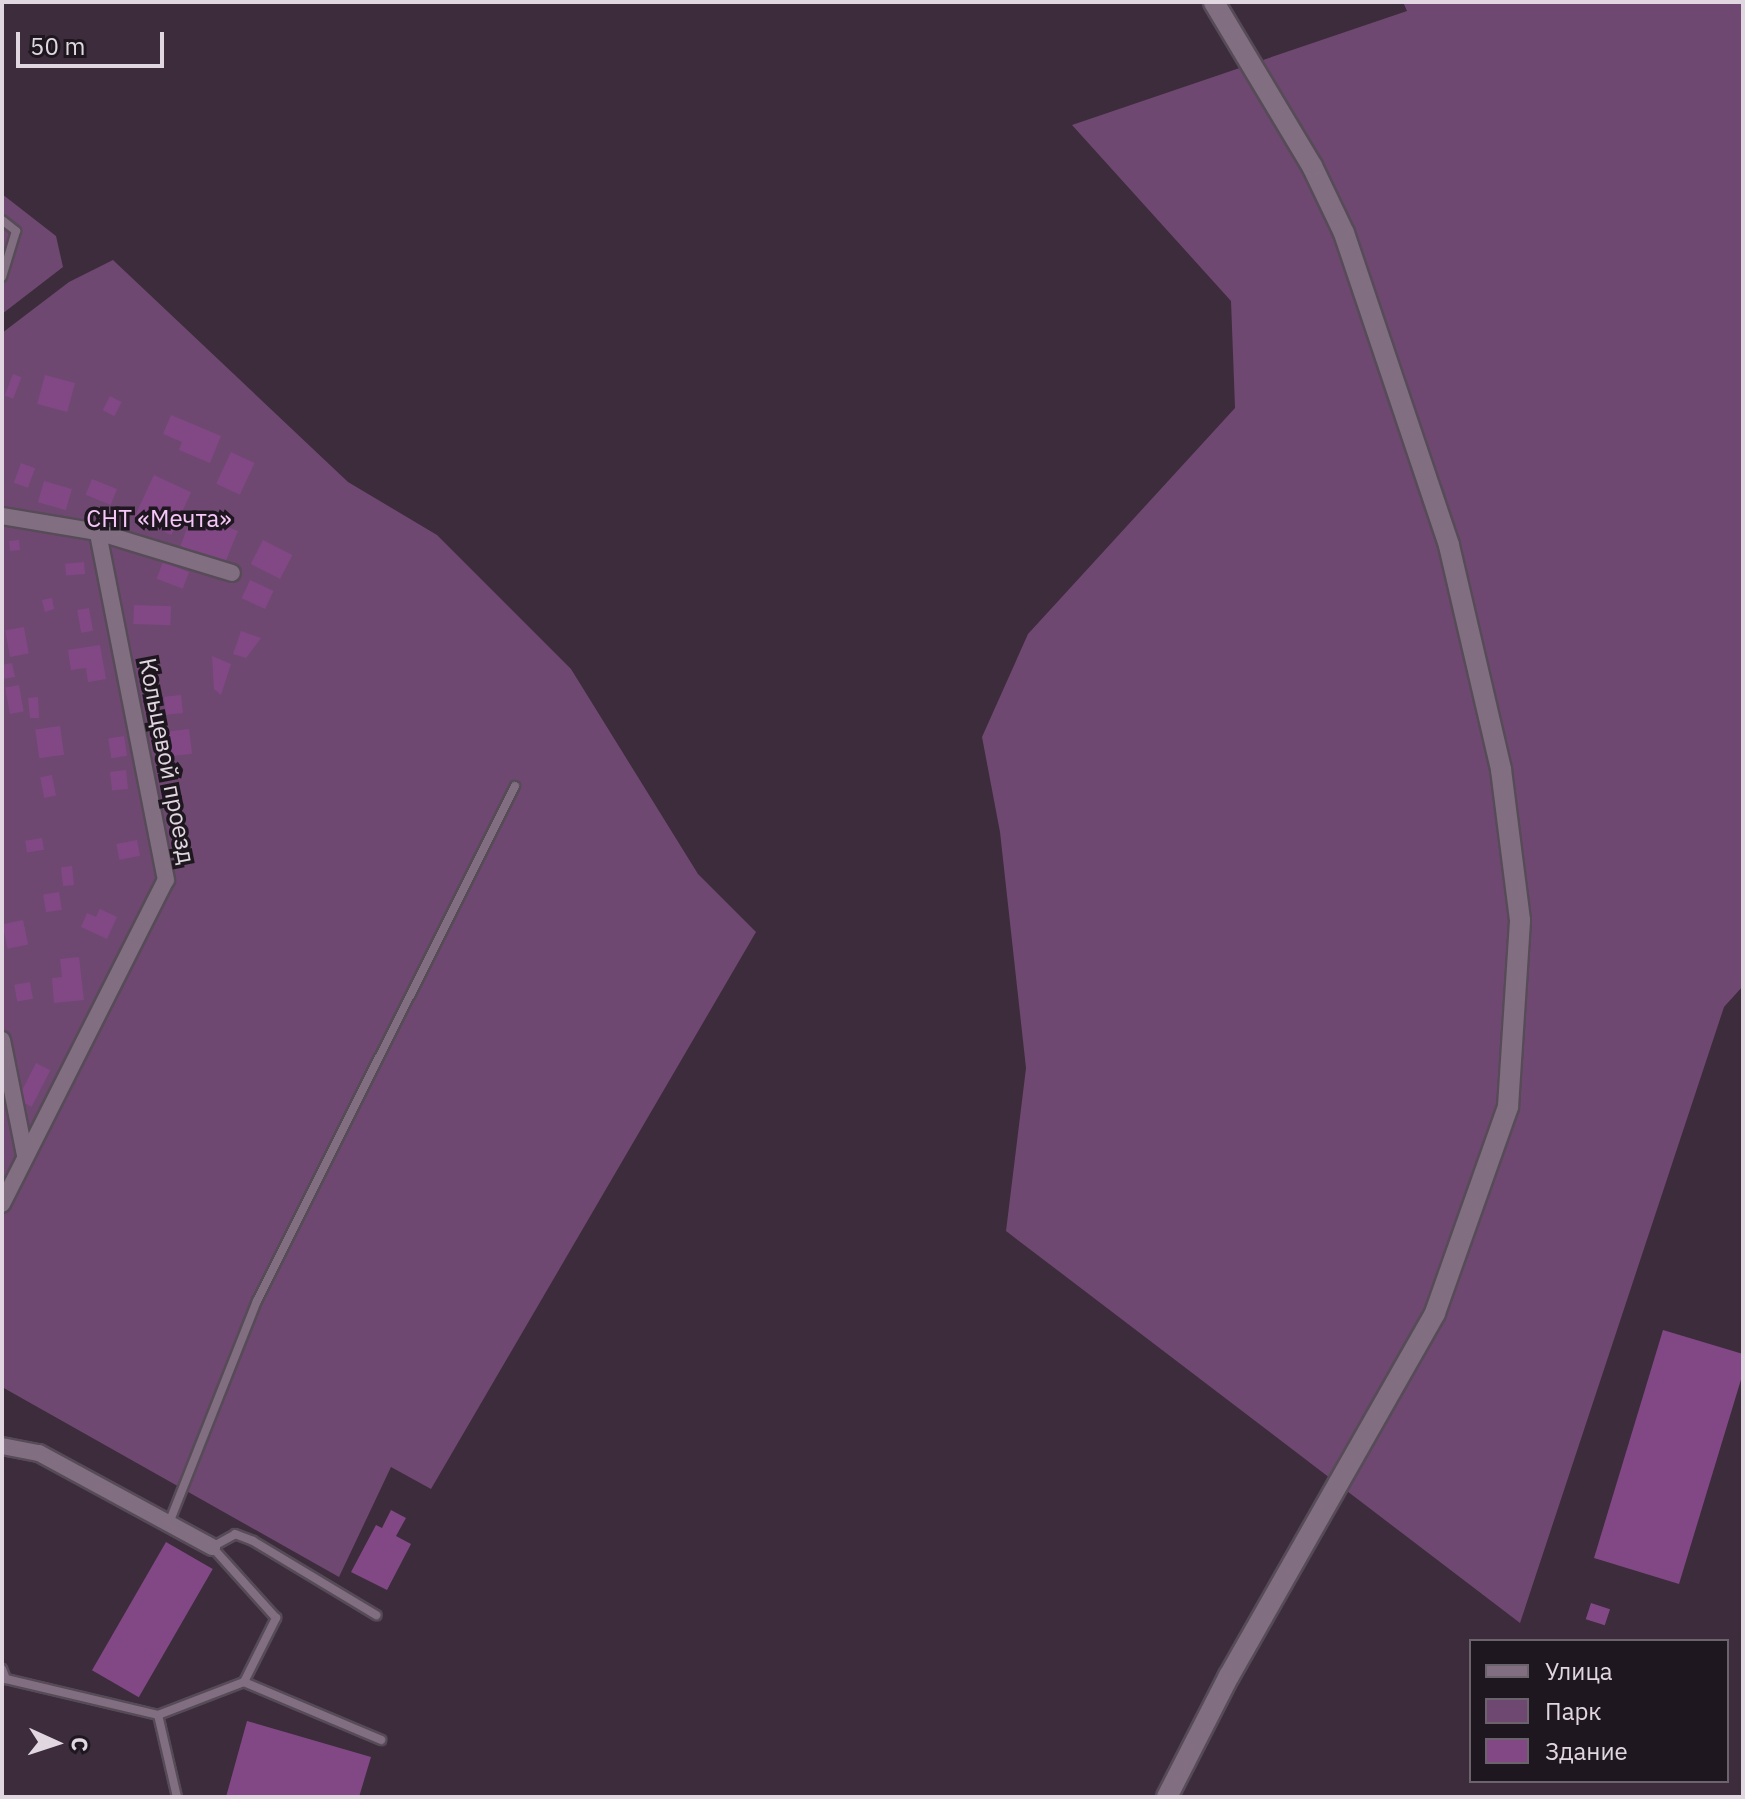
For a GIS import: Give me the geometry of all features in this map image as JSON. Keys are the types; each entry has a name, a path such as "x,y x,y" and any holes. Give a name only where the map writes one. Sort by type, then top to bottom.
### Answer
{"street":[{"path":"1167,1797 1229,1676 1435,1313 1508,1107 1520,920 1501,769 1449,545 1344,233 1312,166 1214,2"},
{"path":"2,516 98,532 232,573"},
{"name":"Кольцевой проезд","path":"2,1204 166,880 98,532"},
{"path":"2,1040 25,1155"},
{"path":"2,1446 39,1453 212,1547"}],"lane":[{"path":"2,220 16,231 2,277"},
{"path":"169,1523 257,1301 515,786"},
{"path":"2,1669 6,1679 158,1715 244,1682 276,1618 212,1547 235,1534 253,1541 376,1615"},
{"path":"244,1682 381,1740"},
{"path":"158,1715 177,1797"}],"green space":[{"path":"1403,2 1743,2 1743,986 1724,1007 1520,1623 1006,1231 1026,1068 1000,832 982,737 1028,634 1235,408 1231,301 1072,125 1407,11"},
{"path":"2,194 56,236 63,267 2,314"},
{"name":"СНТ «Мечта»","path":"113,260 348,482 437,535 571,669 698,874 756,932 431,1489 391,1467 339,1577 2,1387 2,333 69,282"}],"building":[{"path":"13,374 21,377 13,399 5,395"},
{"path":"45,375 75,383 67,412 37,404"},
{"path":"110,396 122,402 114,416 103,410"},
{"path":"171,415 221,436 210,463 179,450 182,442 163,434"},
{"path":"231,452 255,463 240,495 216,484"},
{"path":"21,463 35,468 28,488 14,483"},
{"path":"154,475 191,492 171,535 134,518"},
{"path":"92,479 117,489 111,505 86,495"},
{"path":"44,481 72,489 66,510 38,502"},
{"path":"209,519 238,531 224,565 180,547 190,520 206,526"},
{"path":"19,540 20,550 10,551 9,541"},
{"path":"263,540 292,555 280,579 251,564"},
{"path":"84,562 85,574 66,576 65,564"},
{"path":"163,562 189,572 183,589 157,579"},
{"path":"250,580 274,591 265,609 242,598"},
{"path":"52,598 54,609 45,612 42,600"},
{"path":"134,605 171,606 170,625 133,624"},
{"path":"89,608 93,631 81,633 77,610"},
{"path":"24,627 29,654 10,657 5,630"},
{"path":"241,631 261,638 246,658 233,654"},
{"path":"100,645 106,679 88,682 86,668 71,670 68,650"},
{"path":"212,656 231,664 221,695 214,689"},
{"path":"12,663 15,677 2,679 2,665"},
{"path":"19,685 24,712 10,714 5,687"},
{"path":"181,695 183,713 166,715 164,697"},
{"path":"38,697 39,718 30,718 28,698"},
{"path":"60,726 64,755 39,758 35,729"},
{"path":"189,729 192,754 161,758 158,733"},
{"path":"124,736 127,756 111,758 108,739"},
{"path":"126,770 128,789 112,791 110,772"},
{"path":"52,775 56,796 44,798 40,777"},
{"path":"42,838 44,850 27,853 25,841"},
{"path":"137,840 140,856 119,860 116,844"},
{"path":"72,866 74,885 63,886 61,867"},
{"path":"59,892 62,910 46,912 43,895"},
{"path":"100,909 117,917 107,939 81,927 87,913 96,917"},
{"path":"23,920 28,944 8,949 2,924"},
{"path":"79,957 84,1000 54,1003 52,978 62,977 60,959"},
{"path":"30,982 33,999 17,1002 14,985"},
{"path":"36,1063 50,1070 32,1107 17,1100"},
{"path":"1663,1330 1743,1354 1743,1373 1679,1584 1594,1558"},
{"path":"391,1510 406,1518 396,1536 411,1544 387,1590 351,1572 376,1525 382,1528"},
{"path":"166,1542 213,1569 139,1697 92,1670"},
{"path":"1591,1603 1610,1609 1605,1625 1586,1619"},
{"path":"247,1721 371,1757 359,1797 226,1797"}]}
